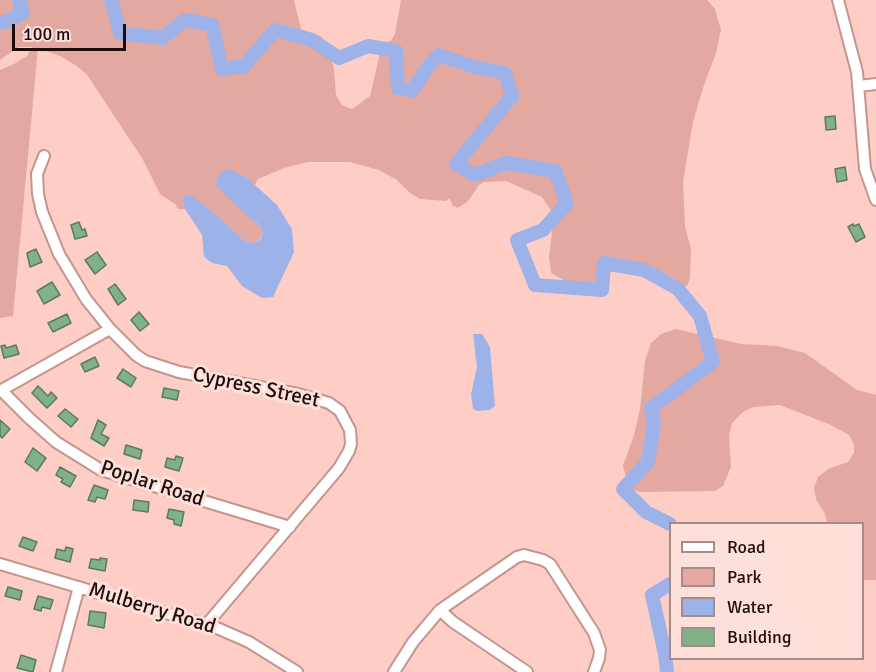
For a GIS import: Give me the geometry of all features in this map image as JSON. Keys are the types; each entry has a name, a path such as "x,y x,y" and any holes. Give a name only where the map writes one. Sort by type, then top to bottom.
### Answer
{"street":[{"path":"838,0 851,43 859,87 862,155 869,184 876,200"},
{"path":"859,87 876,84"},
{"name":"Cypress Street","path":"44,156 37,174 38,194 49,233 76,284 110,329 136,355 156,366 179,372 314,398 329,403 340,411 350,430 349,451 335,473 207,624"},
{"path":"1,391 110,329"},
{"name":"Poplar Road","path":"1,391 56,442 101,470 290,527"},
{"path":"394,672 430,618 517,557 524,555 543,560 555,571 598,641 600,658 594,672"},
{"name":"Mulberry Road","path":"0,564 207,624 233,634 297,672"},
{"path":"56,672 79,587"},
{"path":"440,610 453,622 527,672"}],"green space":[{"path":"0,0 294,0 301,29 322,37 330,50 336,95 342,105 352,109 370,96 380,53 386,42 391,41 395,34 401,0 707,0 715,9 721,30 716,53 693,122 683,182 685,226 691,249 690,278 687,286 678,285 647,264 621,264 613,269 596,291 585,292 551,273 549,257 554,215 542,197 506,181 484,182 479,185 468,201 458,208 453,206 449,198 446,201 420,199 397,180 379,170 350,162 308,162 284,168 258,179 255,185 246,177 250,219 257,222 263,233 261,238 254,243 245,241 222,220 182,196 185,209 178,209 175,204 160,194 142,158 87,75 60,56 38,48 13,316 0,318 0,70 27,56 32,47 19,47 0,60"},
{"path":"676,329 741,344 777,346 805,353 857,390 876,395 876,580 864,580 864,522 827,522 816,499 814,488 818,477 828,469 848,462 854,453 854,444 849,435 831,425 780,405 753,407 743,412 732,423 729,435 731,467 723,486 715,491 640,492 629,488 623,466 640,409 645,361 651,343 661,334"}],"water":[{"path":"228,169 246,177 277,205 292,229 294,252 273,297 262,298 242,286 227,266 212,263 204,257 202,235 185,209 182,196 191,195 245,241 254,243 261,239 263,233 257,222 250,219 217,187 216,181 221,172"},
{"path":"473,334 482,334 490,347 495,406 490,410 473,409 471,394 477,367"}],"building":[{"path":"835,116 836,129 826,130 825,117"},
{"path":"845,167 847,180 837,182 835,169"},
{"path":"79,222 87,236 75,239 71,225"},
{"path":"853,224 854,226 859,224 865,237 856,242 848,227"},
{"path":"36,249 42,262 30,267 27,253"},
{"path":"97,252 106,265 95,274 85,260"},
{"path":"52,282 60,295 44,304 37,291"},
{"path":"115,284 126,299 118,305 108,289"},
{"path":"139,312 149,324 140,331 131,320"},
{"path":"67,314 71,323 53,332 48,323"},
{"path":"5,345 6,348 16,345 19,354 4,358 1,346"},
{"path":"95,357 99,366 85,372 81,364"},
{"path":"123,369 136,378 131,387 117,378"},
{"path":"38,386 48,396 51,392 57,398 47,408 32,393"},
{"path":"164,388 179,391 177,400 162,397"},
{"path":"65,409 78,419 71,427 58,416"},
{"path":"0,420 10,429 2,438 0,436"},
{"path":"98,420 106,425 101,434 109,438 104,446 91,438"},
{"path":"126,445 142,450 140,459 124,454"},
{"path":"33,448 46,458 37,471 25,462"},
{"path":"176,456 183,458 179,471 165,467 167,458 175,460"},
{"path":"60,467 76,476 70,487 61,482 63,479 56,475"},
{"path":"94,485 108,490 105,499 97,497 95,502 88,500"},
{"path":"134,500 149,502 148,512 133,510"},
{"path":"169,509 184,512 181,526 167,518"},
{"path":"23,537 37,542 33,551 19,546"},
{"path":"66,547 73,549 70,562 55,558 57,549 65,551"},
{"path":"100,558 107,559 105,571 89,568 91,559 100,560"},
{"path":"8,587 22,591 20,600 5,596"},
{"path":"38,596 53,600 50,609 42,607 41,611 34,609"},
{"path":"90,611 106,613 104,628 88,625"},
{"path":"21,655 36,660 33,672 17,668"}],"waterway":[{"path":"0,22 3,23 23,13 19,0"},
{"path":"111,0 120,33 162,38 185,20 212,25 222,69 244,66 275,30 312,40 339,58 368,46 396,51 398,88 412,91 427,68 439,55 474,67 505,73 512,96 456,164 475,175 506,163 555,171 567,203 543,230 517,240 535,285 602,290 604,263 644,270 678,289 700,316 713,362 651,408 654,423 648,462 623,489 646,512 669,524"},
{"path":"667,672 652,595 669,585"}]}
